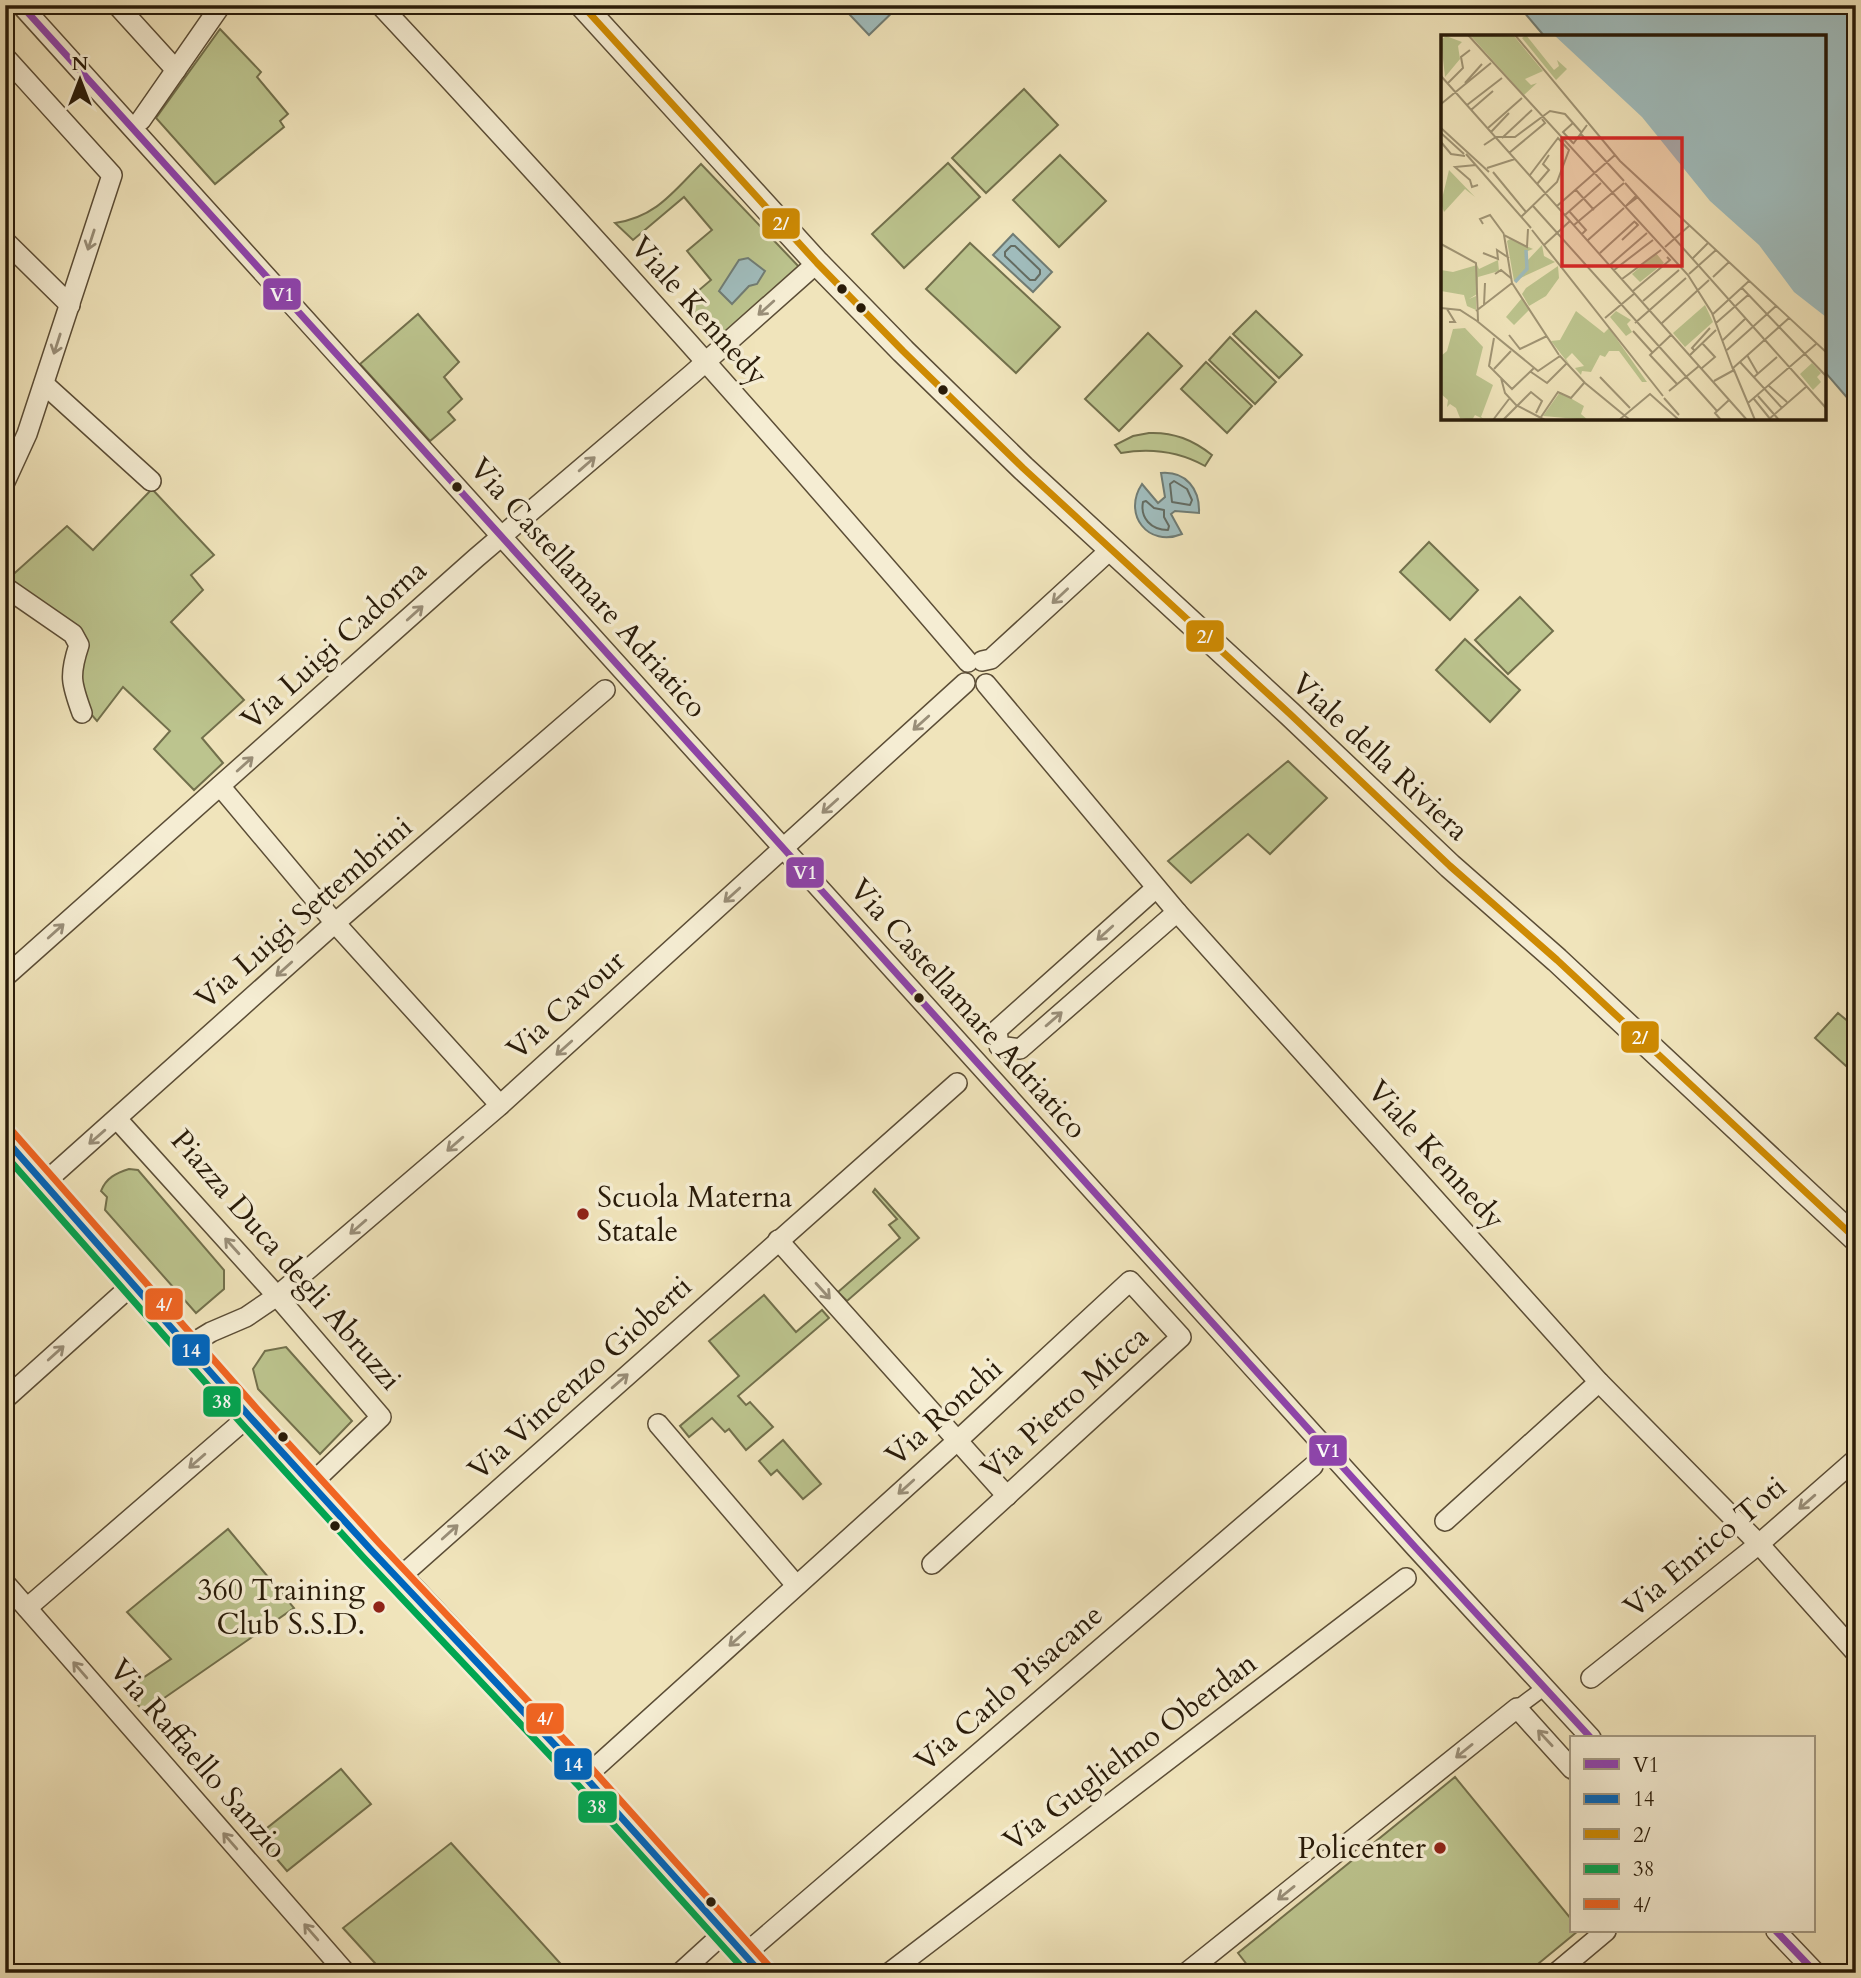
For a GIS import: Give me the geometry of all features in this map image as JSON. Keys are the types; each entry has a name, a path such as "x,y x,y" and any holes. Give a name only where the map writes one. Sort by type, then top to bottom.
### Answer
{"main road":[{"path":"5,1139 249,1416 585,1777 753,1964"}],"street":[{"name":"Via Castellamare Adriatico","path":"22,5 783,849 1589,1736"},
{"path":"117,5 176,70"},
{"path":"141,120 221,5"},
{"name":"Viale Kennedy","path":"380,5 504,138 975,662"},
{"name":"Viale della Riviera","path":"582,5 817,263 1023,468 1856,1239"},
{"path":"5,57 112,175 27,434 6,478"},
{"path":"5,241 70,305"},
{"name":"Via Luigi Cadorna","path":"5,977 476,558 706,362 817,263"},
{"path":"44,384 151,481"},
{"path":"975,662 990,672 986,684 973,688 965,683 963,670 975,662 991,659 1110,550"},
{"path":"5,587 73,634 79,645 72,666 72,686 82,713"},
{"name":"Via Cavour","path":"188,1346 211,1332 246,1317 277,1296 500,1105 965,683"},
{"name":"Viale Kennedy","path":"986,684 1177,912 1599,1382 1759,1544 1856,1653"},
{"name":"Via Luigi Settembrini","path":"44,1183 335,923 605,690"},
{"path":"220,786 335,923 500,1105"},
{"path":"1156,888 997,1030 999,1046 1020,1049 1177,912"},
{"name":"Via Vincenzo Gioberti","path":"399,1578 957,1083"},
{"name":"Piazza Duca degli Abruzzi","path":"117,1119 277,1296 381,1417 311,1484"},
{"path":"778,1240 1007,1496"},
{"name":"Via Ronchi","path":"585,1777 1130,1281"},
{"name":"Via Pietro Micca","path":"932,1564 1181,1337 1130,1281"},
{"path":"5,1399 132,1285"},
{"path":"1445,1521 1599,1382"},
{"path":"27,1608 249,1416"},
{"path":"658,1424 796,1585"},
{"name":"Via Enrico Toti","path":"1591,1678 1759,1544 1856,1459"},
{"name":"Via Carlo Pisacane","path":"753,1964 1313,1466"},
{"name":"Via Guglielmo Oberdan","path":"889,1973 1406,1578"},
{"name":"Via Raffaello Sanzio","path":"5,1583 346,1973"},
{"path":"1186,1973 1544,1688"},
{"path":"1517,1709 1570,1767"},
{"path":"680,1973 724,1932"},
{"path":"1556,1973 1605,1932"},
{"path":"1777,1932 1816,1973"}],"green space":[{"path":"220,29 261,72 257,77 288,114 280,121 284,127 215,184 156,118"},
{"path":"1024,89 1058,125 986,193 952,158"},
{"path":"1060,155 1106,201 1059,247 1013,200"},
{"path":"948,163 980,197 904,268 872,234"},
{"path":"701,164 801,269 720,340 685,302 711,280 687,251 712,230 684,197 633,240 615,223 653,209"},
{"path":"970,243 1060,327 1016,373 926,289"},
{"path":"1256,311 1302,355 1279,378 1233,334"},
{"path":"418,314 459,362 444,377 462,399 448,412 455,420 430,441 360,364"},
{"path":"1148,333 1182,366 1119,431 1085,399"},
{"path":"1230,337 1276,382 1255,404 1209,360"},
{"path":"1206,362 1252,406 1227,433 1181,389"},
{"path":"1149,433 1183,438 1212,455 1205,466 1164,452 1121,453 1115,445 1133,436"},
{"path":"152,489 214,555 191,575 203,590 171,622 244,700 202,738 223,763 194,790 154,749 170,731 123,687 97,721 83,698 82,654 8,579 67,526 93,550"},
{"path":"1429,542 1478,590 1450,620 1400,572"},
{"path":"1520,597 1553,631 1508,674 1475,640"},
{"path":"1465,639 1520,690 1490,722 1436,670"},
{"path":"1288,761 1327,798 1270,854 1248,834 1191,883 1168,861"},
{"path":"1838,1013 1856,1028 1856,1075 1815,1038"},
{"path":"129,1169 138,1170 224,1270 224,1289 196,1313 105,1210 107,1197 101,1191 103,1186 112,1177"},
{"path":"875,1189 919,1238 847,1301 838,1292 900,1238 889,1225 897,1219 873,1192"},
{"path":"764,1295 796,1332 822,1310 829,1318 738,1396 746,1405 750,1402 773,1427 746,1450 729,1429 725,1432 712,1418 689,1437 680,1426 739,1376 709,1341"},
{"path":"286,1347 352,1421 320,1454 258,1389 253,1369 265,1351"},
{"path":"783,1440 821,1484 803,1499 777,1470 771,1475 759,1461"},
{"path":"228,1529 294,1608 144,1712 125,1690 171,1659 127,1612"},
{"path":"341,1769 371,1804 287,1871 257,1836"},
{"name":"Policenter","path":"1455,1777 1570,1918 1570,1932 1577,1932 1527,1973 1240,1973 1248,1966 1238,1953"},
{"path":"451,1843 569,1973 384,1973 343,1928"}],"water":[{"path":"860,5 900,5 869,35 850,15"},
{"path":"1518,5 1856,5 1856,408 1826,373 1826,35 1543,35"},
{"path":"1013,234 1052,272 1033,292 993,255"},
{"path":"748,258 765,271 757,284 749,286 732,304 719,291 739,260"},
{"path":"1161,473 1184,478 1194,489 1199,504 1199,513 1175,511 1171,514 1182,534 1170,537 1159,536 1142,526 1135,506 1142,484 1158,503 1165,497"}],"transit line":[{"name":"V1","path":"21,5 1416,1548 1589,1736"},
{"name":"2/","path":"582,5 817,263 1023,468 1856,1239"},
{"name":"4/","path":"13,1132 257,1409 593,1770 769,1966"},
{"name":"14","path":"5,1139 249,1416 585,1777 761,1973"},
{"name":"38","path":"5,1155 241,1423 577,1784 747,1973"},
{"name":"V1","path":"1777,1932 1816,1973"}],"place":[{"name":"Scuola Materna Statale","path":"583,1214"},
{"name":"360 Training Club S.S.D.","path":"379,1607"},
{"name":"Policenter","path":"1440,1848"}]}
